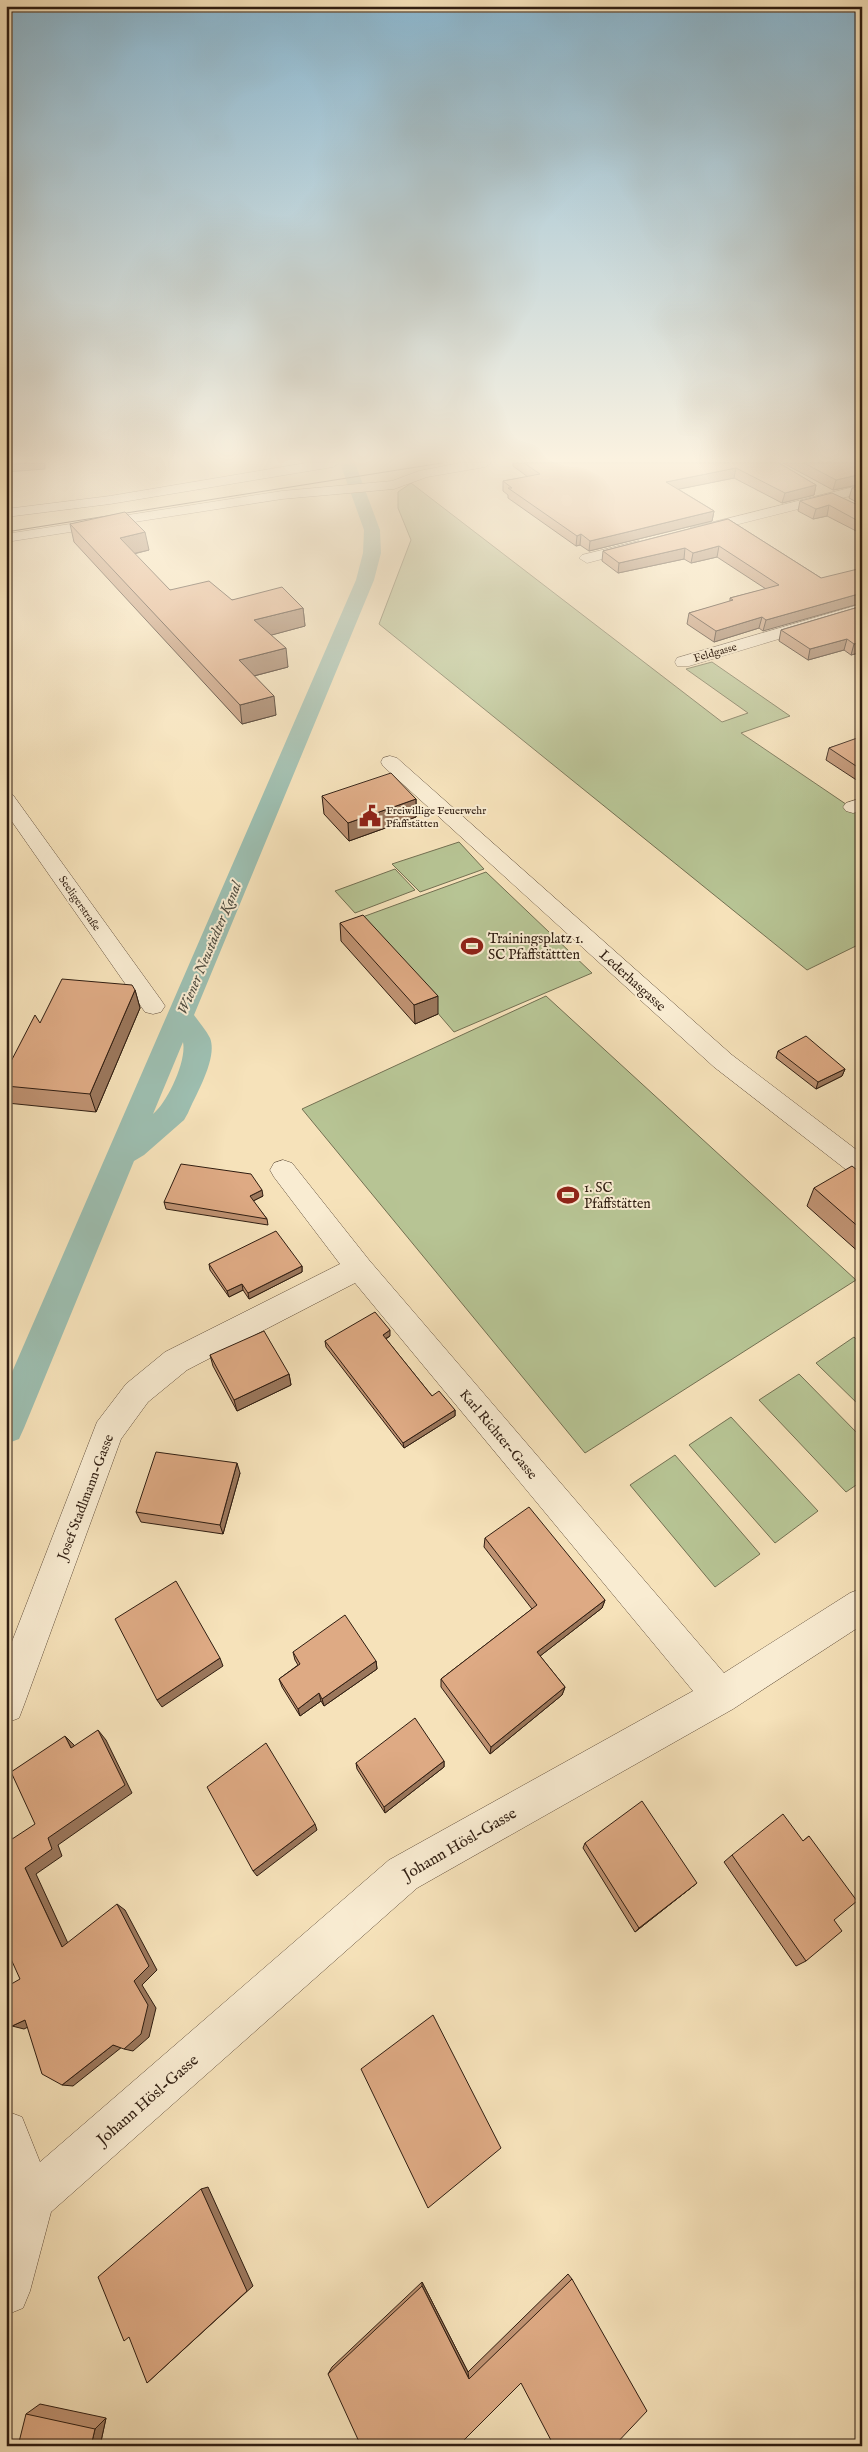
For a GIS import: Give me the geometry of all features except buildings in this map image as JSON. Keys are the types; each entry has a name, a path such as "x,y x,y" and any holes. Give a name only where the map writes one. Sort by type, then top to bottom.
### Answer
{"street":[{"name":"Feldgasse","path":"684,662 862,609"},
{"name":"Lederhasgasse","path":"390,762 722,1061 862,1168"},
{"name":"Seeligerstraße","path":"6,799 153,1006"},
{"name":"Karl Richter-Gasse","path":"284,1170 359,1268 720,1696"},
{"name":"Josef Stadlmann-Gasse","path":"6,1705 108,1432 137,1393 176,1361 359,1268"},
{"name":"Johann Hösl-Gasse","path":"32,2199 404,1874 720,1696 862,1605"},
{"path":"6,2133 32,2199 6,2291"}],"green space":[{"path":"397,577 534,577 722,722 748,713 686,669 712,662 790,716 741,733 862,815 862,943 807,970 379,624"},
{"path":"459,842 484,869 420,892 392,864"},
{"path":"395,869 415,890 355,913 335,891"},
{"name":"Trainingsplatz 1. SC Pfaffstättten","path":"486,872 592,973 454,1032 357,919"},
{"name":"1. SC Pfaffstätten","path":"546,996 856,1280 585,1453 302,1109"},
{"path":"854,1337 862,1345 862,1408 816,1363"},
{"path":"799,1374 862,1438 862,1481 846,1492 759,1400"},
{"path":"731,1417 818,1511 775,1543 689,1445"},
{"path":"675,1455 760,1554 715,1587 630,1485"}],"waterway":[{"name":"Wiener Neustädter Kanal","path":"181,1015 366,577"},
{"name":"Wiener Neustädter Kanal","path":"122,1154 181,1015"},
{"path":"122,1154 134,1147 174,1113 197,1059 198,1047 196,1038 181,1015"},
{"name":"Wiener Neustädter Kanal","path":"6,1428 122,1154"}],"place":[{"name":"Freiwillige Feuerwehr Pfaffstätten","path":"370,816"},
{"name":"Trainingsplatz 1. SC Pfaffstättten","path":"472,946"},
{"name":"1. SC Pfaffstätten","path":"568,1195"}]}
